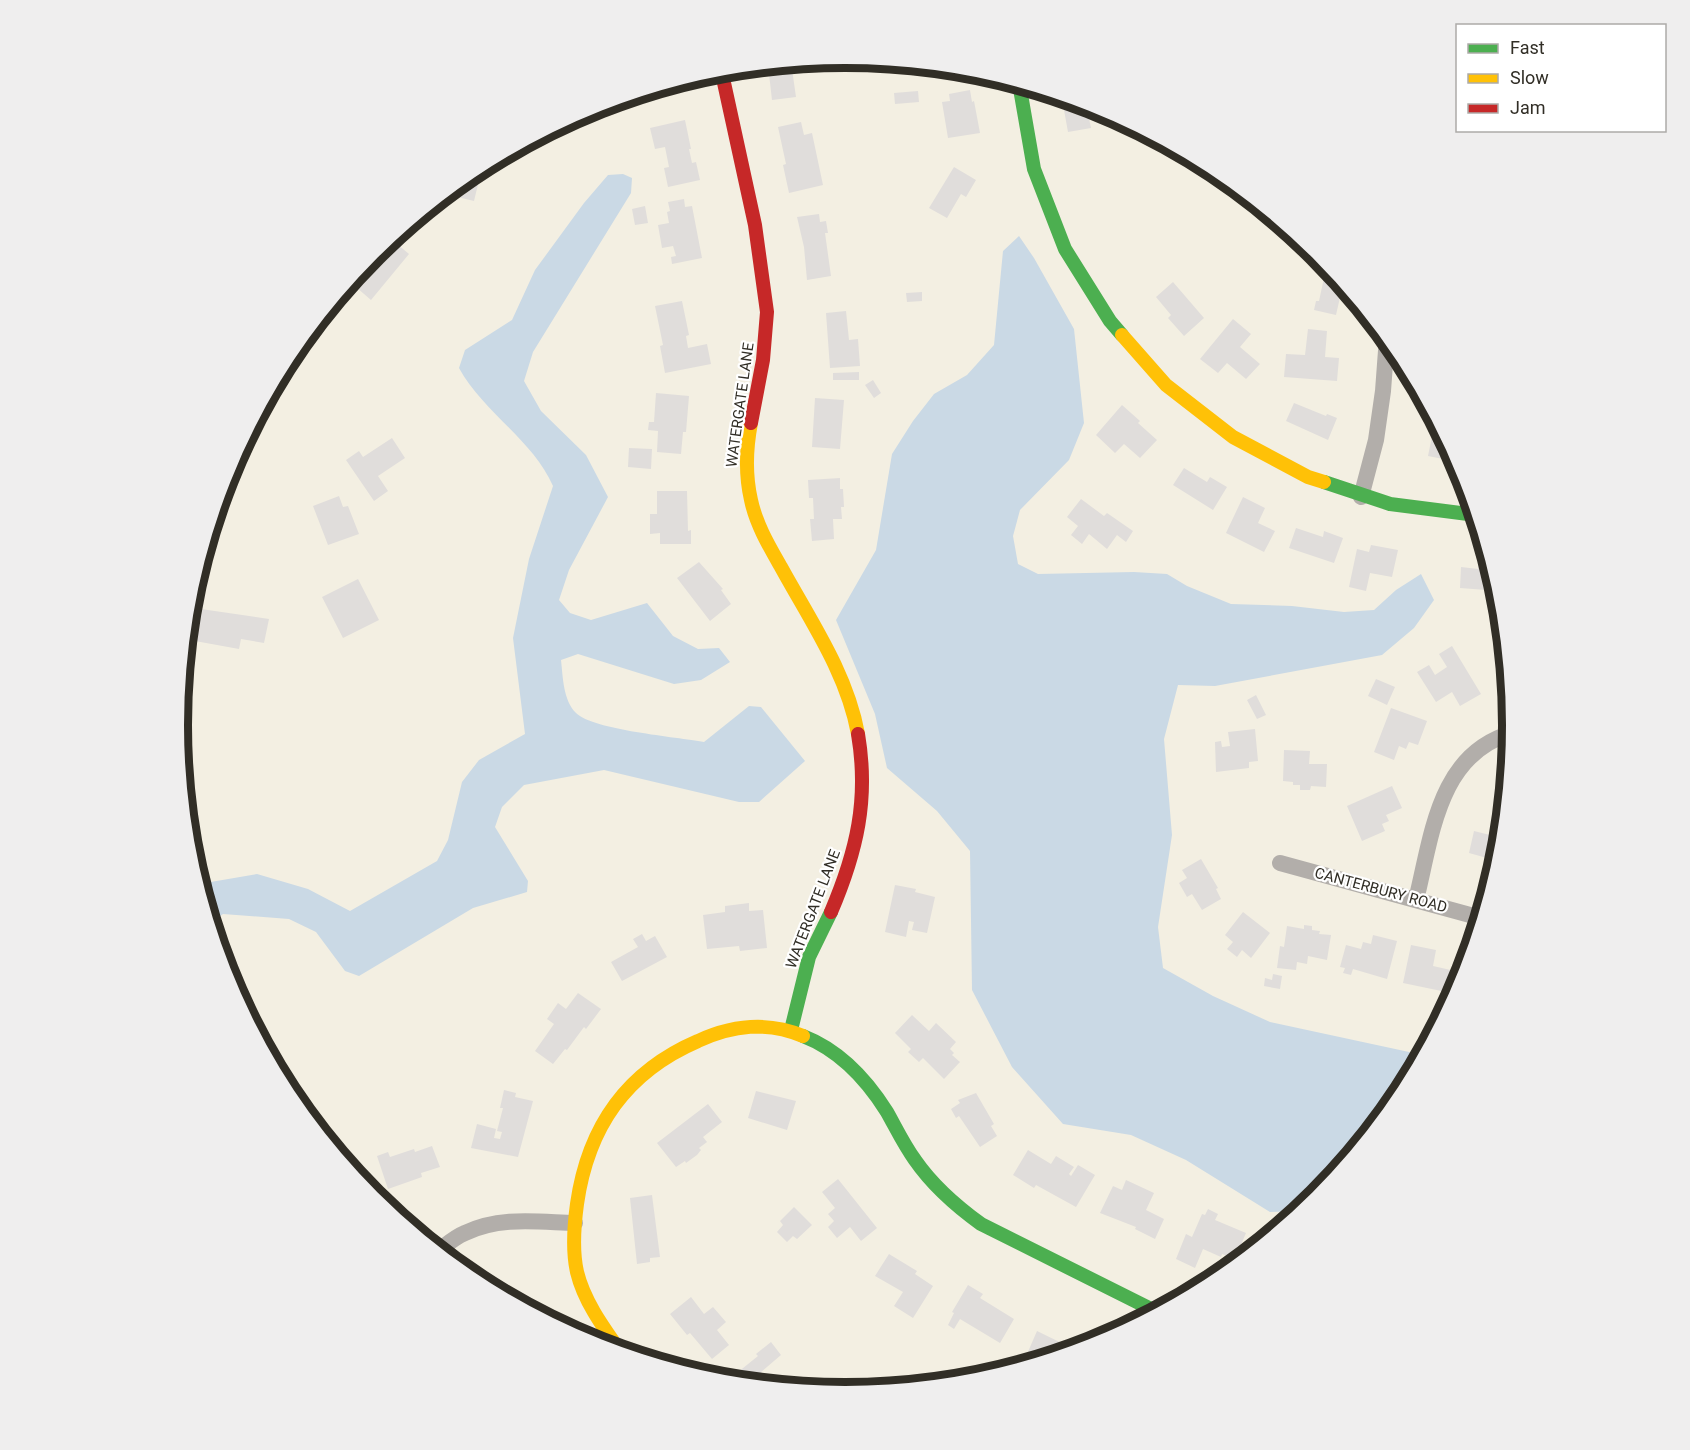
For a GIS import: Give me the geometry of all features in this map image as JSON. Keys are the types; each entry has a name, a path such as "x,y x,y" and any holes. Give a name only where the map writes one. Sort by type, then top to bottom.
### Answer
{"street":[{"name":"WATERGATE LANE","path":"723,79 754,220 764,278 767,314 764,365 752,418 746,458 746,482 751,504 769,546 839,671 851,704 862,763 863,787 860,818 852,853 831,910 810,956 791,1030"},
{"path":"1020,92 1028,145 1053,222 1086,287 1122,338 1150,369 1187,403 1245,445 1283,467 1361,497 1412,509 1468,514"},
{"path":"1361,497 1376,440 1386,352"},
{"path":"1416,900 1437,815 1449,783 1462,764 1480,748 1502,738"},
{"name":"CANTERBURY ROAD","path":"1281,863 1474,916"},
{"path":"611,1339 597,1320 577,1272 575,1223 583,1171 593,1141 603,1118 620,1095 640,1075 676,1050 725,1029 746,1026 768,1026 791,1030 823,1046 845,1062 866,1083 884,1108 915,1161 934,1185 957,1206 981,1224 1149,1308"},
{"path":"444,1246 462,1234 500,1222 575,1223"}],"water":[{"path":"623,174 632,178 631,193 533,352 524,381 541,411 586,455 608,497 569,570 559,600 570,613 591,620 647,603 673,636 698,649 719,648 730,662 701,680 674,684 578,654 561,660 568,702 576,713 599,724 704,742 749,706 761,707 805,761 759,802 739,802 604,770 524,785 502,807 495,827 528,881 527,892 473,908 359,976 345,971 316,932 289,919 223,914 217,918 207,883 257,874 308,889 350,911 437,861 448,840 462,782 479,760 525,734 513,638 529,559 553,486 533,454 481,399 459,368 465,350 512,320 535,270 584,203 608,175"},
{"path":"1019,236 1074,329 1084,423 1069,460 1020,510 1013,536 1018,564 1038,574 1134,572 1167,574 1187,586 1231,604 1292,606 1344,612 1374,610 1396,590 1421,574 1434,600 1414,628 1382,655 1215,686 1178,685 1164,739 1172,835 1158,927 1163,968 1213,996 1270,1022 1414,1053 1367,1125 1339,1159 1287,1211 1270,1212 1186,1160 1131,1135 1063,1124 1012,1067 972,990 970,851 937,811 887,768 875,714 836,620 876,550 892,454 934,394 967,375 994,345 1003,251"}],"building":[{"path":"792,70 796,97 772,100 769,72"},
{"path":"970,90 980,133 948,138 942,102 950,101 949,94"},
{"path":"918,91 919,102 895,104 894,93"},
{"path":"1063,105 1088,115 1091,128 1068,132"},
{"path":"685,120 692,163 696,162 700,180 668,187 664,168 669,167 665,147 655,149 650,128"},
{"path":"801,122 804,135 812,133 823,185 789,193 783,165 786,164 778,127"},
{"path":"954,167 976,180 966,197 961,194 947,218 929,208"},
{"path":"480,178 474,201 454,196"},
{"path":"684,199 685,207 692,206 702,258 672,264 671,257 676,256 673,246 662,248 658,225 669,223 668,202"},
{"path":"645,206 648,223 635,225 632,209"},
{"path":"819,214 820,222 826,221 828,233 825,233 831,276 807,280 804,247 797,217"},
{"path":"397,244 409,254 371,300 355,286"},
{"path":"1325,276 1341,293 1336,315 1314,310 1316,301 1319,301"},
{"path":"1173,282 1204,318 1184,336 1168,318 1171,315 1156,297"},
{"path":"922,292 922,301 907,302 906,293"},
{"path":"682,301 689,335 686,336 688,348 707,344 711,364 665,373 660,346 663,345 655,306"},
{"path":"846,311 849,340 858,339 860,366 830,368 826,313"},
{"path":"1233,319 1251,334 1240,347 1260,364 1246,379 1227,363 1218,373 1200,359"},
{"path":"1308,329 1327,331 1325,357 1339,358 1337,381 1284,377 1286,354 1305,355"},
{"path":"859,372 859,380 833,380 833,373"},
{"path":"873,380 881,393 874,398 865,385"},
{"path":"656,393 689,396 686,432 683,432 681,454 657,452 658,431 648,430 649,422 654,422"},
{"path":"815,398 844,400 840,449 812,447"},
{"path":"1294,403 1337,418 1328,440 1286,421"},
{"path":"1122,405 1157,440 1140,458 1124,444 1115,453 1096,435"},
{"path":"1432,436 1436,437 1446,460 1428,456"},
{"path":"392,438 405,458 378,476 388,491 374,501 346,460 359,451 363,457"},
{"path":"629,448 652,449 651,469 628,467"},
{"path":"1184,468 1207,482 1210,477 1227,487 1213,510 1173,485"},
{"path":"840,478 844,507 841,507 842,519 833,519 834,539 812,541 810,519 814,519 813,498 809,498 808,480"},
{"path":"657,491 687,491 688,531 691,530 691,544 660,544 660,533 650,534 650,514 657,514"},
{"path":"339,496 343,507 348,506 359,534 328,545 313,506"},
{"path":"1243,497 1265,508 1258,523 1275,531 1264,552 1226,533"},
{"path":"1081,499 1104,516 1107,513 1133,531 1126,542 1117,535 1107,549 1089,534 1082,544 1071,535 1078,526 1067,517"},
{"path":"1296,528 1323,537 1324,531 1343,538 1334,563 1289,548"},
{"path":"1371,545 1398,550 1392,577 1370,573 1366,591 1349,587 1357,549 1369,552"},
{"path":"699,562 723,589 721,590 731,604 710,621 677,578"},
{"path":"1479,562 1482,562 1488,590 1460,588 1461,567 1478,569"},
{"path":"358,579 379,620 343,638 322,597"},
{"path":"201,609 269,619 264,643 241,639 239,649 195,641"},
{"path":"1452,646 1481,694 1460,706 1452,692 1436,702 1417,672 1429,665 1435,675 1447,667 1439,654"},
{"path":"1495,648 1498,648 1500,670 1497,670"},
{"path":"1376,679 1395,687 1387,705 1368,696"},
{"path":"1256,695 1266,715 1257,719 1247,700"},
{"path":"1391,708 1427,721 1418,745 1409,742 1406,749 1399,746 1394,760 1374,752"},
{"path":"1255,729 1258,761 1249,762 1249,768 1216,772 1215,742 1221,741 1222,747 1230,746 1228,732"},
{"path":"1284,750 1310,751 1309,764 1327,764 1326,787 1311,786 1310,790 1300,790 1300,785 1283,781"},
{"path":"1392,786 1402,808 1386,815 1389,821 1382,824 1385,831 1362,841 1347,806"},
{"path":"1474,831 1493,836 1485,874 1483,873 1487,858 1469,853"},
{"path":"1201,859 1218,888 1216,889 1221,899 1202,910 1192,894 1187,897 1179,883 1187,878 1182,870"},
{"path":"895,885 916,889 915,892 935,897 927,933 912,930 914,922 909,921 906,937 885,932"},
{"path":"749,903 749,911 763,910 767,948 740,951 739,946 707,949 703,915 725,912 725,906"},
{"path":"1243,912 1270,933 1251,958 1242,950 1237,957 1227,949 1233,942 1225,935"},
{"path":"1304,925 1312,926 1312,930 1320,931 1319,934 1331,935 1327,960 1308,956 1307,964 1297,962 1296,970 1277,968 1280,946 1284,947 1287,926 1304,929"},
{"path":"642,934 646,941 655,936 667,957 622,981 611,962 638,947 633,939"},
{"path":"1373,935 1397,941 1387,979 1353,969 1351,975 1343,973 1345,968 1340,967 1346,945 1361,949 1363,942 1371,944"},
{"path":"1411,945 1436,950 1433,966 1454,971 1446,992 1403,983"},
{"path":"1273,974 1282,976 1280,989 1264,986 1265,978 1272,980"},
{"path":"578,993 601,1009 586,1029 584,1027 553,1064 535,1051 554,1024 547,1019 558,1003 566,1009"},
{"path":"912,1015 929,1031 936,1023 956,1042 950,1049 954,1053 952,1055 960,1062 944,1079 923,1058 919,1062 908,1052 911,1049 895,1033"},
{"path":"504,1090 516,1093 515,1097 533,1101 518,1157 471,1148 477,1124 496,1129 494,1138 500,1139 502,1132 497,1131 503,1108 500,1108"},
{"path":"756,1091 796,1101 787,1130 748,1118"},
{"path":"976,1093 994,1124 991,1126 997,1136 980,1147 959,1116 956,1118 951,1109 960,1103 958,1100"},
{"path":"708,1104 722,1122 703,1137 707,1142 699,1148 701,1150 697,1155 676,1167 657,1143"},
{"path":"432,1146 440,1167 421,1173 422,1177 388,1189 377,1156 388,1152 390,1157"},
{"path":"1028,1150 1051,1164 1056,1156 1074,1167 1069,1174 1071,1176 1078,1165 1095,1175 1076,1207 1036,1185 1034,1188 1013,1175"},
{"path":"838,1179 877,1228 861,1241 850,1227 837,1238 828,1227 834,1221 828,1214 835,1208 822,1192"},
{"path":"1126,1180 1154,1193 1146,1210 1164,1219 1155,1239 1135,1229 1136,1227 1100,1213 1113,1186 1122,1190"},
{"path":"652,1195 660,1257 650,1258 650,1262 637,1264 630,1198"},
{"path":"794,1207 812,1225 797,1239 793,1236 787,1242 777,1232 783,1225 780,1221"},
{"path":"1208,1209 1218,1214 1215,1220 1246,1233 1238,1252 1231,1257 1222,1254 1221,1257 1203,1249 1195,1268 1176,1259 1186,1234 1192,1237 1202,1214 1205,1215"},
{"path":"889,1254 917,1271 915,1274 933,1286 913,1318 894,1306 903,1292 875,1276"},
{"path":"968,1285 983,1294 980,1298 1014,1319 1000,1343 960,1319 954,1329 948,1325 954,1313 952,1312"},
{"path":"691,1297 704,1314 713,1307 726,1322 717,1330 729,1345 712,1359 690,1333 687,1335 670,1314"},
{"path":"1037,1331 1065,1345 1030,1356 1027,1354"},
{"path":"771,1342 781,1355 761,1372 765,1378 737,1373 758,1356 756,1354"}],"traffic: fast":[{"path":"1021,92 1034,169 1065,249 1110,321 1122,335"},
{"path":"1324,482 1390,504 1468,514"},
{"path":"791,1030 809,957 831,912"},
{"path":"803,1036 828,1049 851,1067 887,1112 907,1148 929,1178 945,1195 972,1217 981,1224 1149,1308"}],"traffic: slow":[{"path":"1122,335 1166,385 1233,437 1308,477 1324,482"},
{"path":"751,423 747,471 756,518 836,668 853,711 858,734"},
{"path":"611,1339 584,1293 574,1255 575,1221 582,1176 590,1150 601,1127 631,1086 650,1069 698,1041 724,1031 750,1027 776,1028 803,1036"}],"traffic: jam":[{"path":"723,79 755,225 767,312 763,360 751,423"},
{"path":"831,912 848,868 858,824 862,781 858,734"}]}
